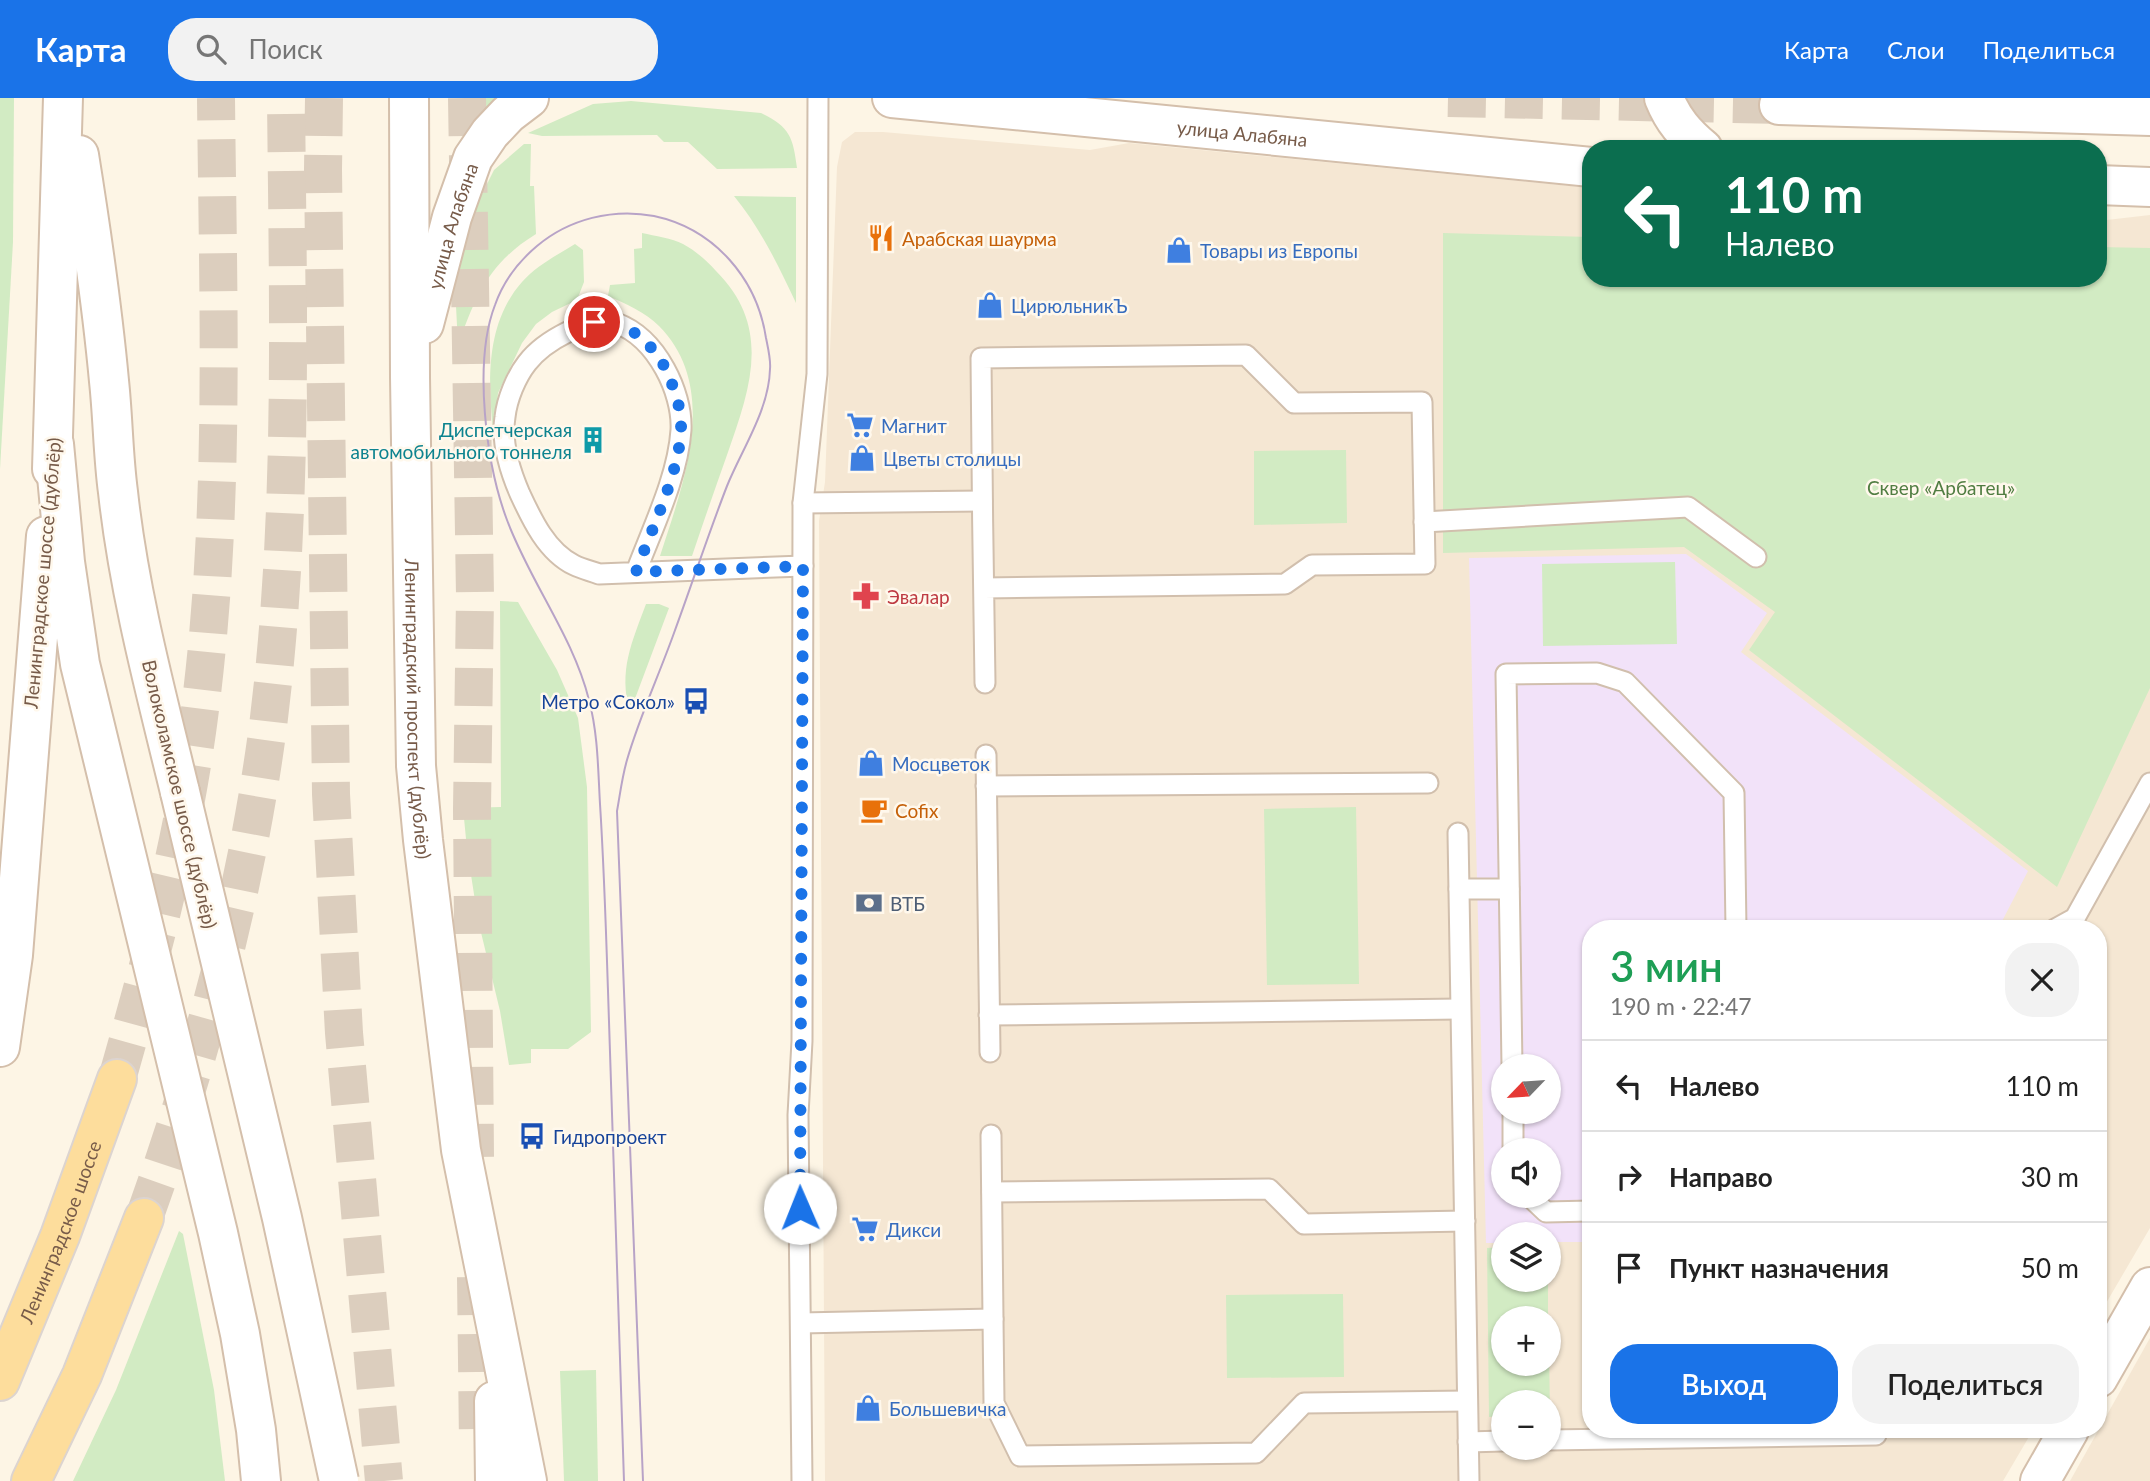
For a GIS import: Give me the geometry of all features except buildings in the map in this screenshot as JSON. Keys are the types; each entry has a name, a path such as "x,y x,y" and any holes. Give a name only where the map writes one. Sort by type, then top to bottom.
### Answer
{"main road":[{"name":"Ленинградское шоссе (дублёр)","path":"0,1046 13,956 28,740 54,444 63,98"},
{"name":"Волоколамское шоссе (дублёр)","path":"70,98 97,270 117,491 127,558 143,636 282,1218 339,1481"},
{"name":"Ленинградский проспект (дублёр)","path":"409,98 416,766 461,1150 495,1315"},
{"name":"улица Алабяна","path":"410,377 452,218 473,158 490,133 508,114 529,98"},
{"name":"улица Алабяна","path":"892,98 1582,166"},
{"path":"1664,98 1671,115 1693,140"},
{"path":"1779,105 2150,116"},
{"path":"2107,185 2150,187"},
{"path":"54,444 65,562 80,664 240,1334 256,1430 261,1481"},
{"name":"Ленинградское шоссе","path":"0,1381 60,1236 117,1079"},
{"path":"31,1481 82,1375 144,1218"},
{"path":"2107,1362 2150,1287"},
{"path":"495,1315 495,1481"},
{"path":"495,1315 527,1481"},
{"path":"2040,1481 2064,1438"}],"lane":[{"path":"802,1481 798,1115 802,1041 803,503 817,374 818,98"},
{"path":"636,572 675,467 681,429 678,401 670,378 656,352 636,334 615,323 594,322 546,345 527,363 513,389 505,417 506,446 514,479 531,518 550,547 572,565 599,574 803,566"},
{"path":"984,588 1285,584 1312,565 1425,564 1422,402 1294,403 1246,355 981,358 985,684"},
{"path":"803,503 982,501"},
{"path":"1424,522 1688,507 1756,557"},
{"path":"1512,1054 1506,674 1597,673 1625,682 1734,793 1736,920"},
{"path":"986,755 990,1052"},
{"path":"986,786 1428,783"},
{"path":"2071,920 2075,918 2150,783"},
{"path":"1458,833 1469,1481"},
{"path":"1459,889 1509,888"},
{"path":"989,1015 1460,1009"},
{"path":"991,1135 994,1403 1020,1456 1256,1453 1304,1403 1467,1401"},
{"path":"992,1192 1269,1189 1304,1224 1465,1221"},
{"path":"1542,1208 1546,1212 1582,1212"},
{"path":"801,1323 993,1319"},
{"path":"1561,1439 1586,1438"},
{"path":"1468,1442 1491,1441"}],"shaded area":[{"path":"855,132 883,132 1090,150 1129,143 1582,187 1582,287 2107,287 2107,220 2150,215 2150,1228 2107,1302 2107,920 1582,920 1582,1438 2028,1438 2003,1481 825,1481 819,521 825,482 837,167 842,142"},
{"path":"1686,554 1767,613 1741,652 2028,871 2003,920 1582,920 1582,1242 1561,1242 1561,1222 1491,1222 1491,1243 1486,1243 1469,558"},
{"path":"2150,1338 2150,1481 2070,1481 2094,1438 2107,1438 2107,1415"}],"green space":[{"path":"0,98 14,98 13,242 0,469"},
{"path":"470,98 502,98 472,126"},
{"path":"631,101 761,113 778,123 788,134 794,148 797,168 717,169 688,142 664,142 657,135 542,136 528,133 593,104"},
{"path":"524,144 531,144 530,186 534,186 536,234 495,269 478,296 458,345 454,267 472,214 494,170"},
{"path":"734,196 796,197 796,303 761,234"},
{"path":"642,233 679,242 709,264 734,293 745,315 751,337 752,360 743,406 692,556 660,556 678,499 691,438 693,407 689,378 678,351 659,326 641,312 608,296 610,285 635,283 634,249 642,248"},
{"name":"Сквер «Арбатец»","path":"1443,233 1582,237 1582,287 2107,287 2107,247 2150,248 2150,688 2057,887 1749,650 1775,612 1684,547 1443,553"},
{"path":"575,244 583,250 584,282 577,300 552,312 536,324 522,343 498,393 494,439 490,398 491,357 501,317 510,299 528,276"},
{"path":"1346,450 1347,523 1254,525 1254,451"},
{"path":"1675,562 1677,644 1543,646 1542,564"},
{"path":"500,601 518,602 557,670 578,718 587,787 591,1032 568,1049 531,1049 531,1063 509,1065 500,1011 478,920 463,808 501,807"},
{"path":"646,604 659,604 669,608 630,712 625,683 626,670"},
{"path":"1356,807 1359,984 1267,985 1264,809"},
{"path":"179,1231 183,1234 214,1390 225,1481 73,1481 116,1390"},
{"path":"1487,1248 1491,1248 1491,1292 1548,1292 1548,1306 1491,1306 1491,1376 1549,1376 1550,1390 1491,1390 1489,1417"},
{"path":"1343,1294 1344,1377 1227,1378 1226,1295"},
{"path":"596,1370 598,1481 564,1481 560,1371"}],"tunnel":[{"path":"117,1079 154,944 175,854 192,763 208,640 217,486 219,331 216,98"},
{"path":"144,1218 184,1098 219,975 247,851 268,726 286,491 286,98"},
{"path":"324,98 331,794 344,1033 384,1481"},
{"path":"467,98 475,596 472,810 475,1157"},
{"path":"1448,98 1779,105"},
{"path":"476,1277 478,1444"}],"tram line":[{"path":"624,1481 606,921 596,739 582,676 507,520 488,442 484,383 488,328 502,288 517,266 537,246 563,229 592,218 623,214 654,216 676,223 696,232 730,260 743,277 761,316 770,365 760,414 727,486 637,728 625,766 617,811 643,1481"}],"place":[{"name":"Арабская шаурма","path":"881,238"},
{"name":"Товары из Европы","path":"1179,250"},
{"name":"ЦирюльникЪ","path":"990,305"},
{"name":"Магнит","path":"860,425"},
{"name":"Диспетчерская автомобильного тоннеля","path":"593,440"},
{"name":"Цветы столицы","path":"862,458"},
{"name":"Эвалар","path":"866,596"},
{"name":"Метро «Сокол»","path":"696,701"},
{"name":"Мосцветок","path":"871,763"},
{"name":"Cofix","path":"874,810"},
{"name":"ВТБ","path":"869,903"},
{"name":"Гидропроект","path":"532,1136"},
{"name":"Дикси","path":"865,1229"},
{"name":"Большевичка","path":"868,1408"}],"route":[{"path":"594,322 615,323 636,334 656,352 670,378 678,401 681,429 675,467 636,572 803,566 802,1041 798,1115 800,1208"}]}
